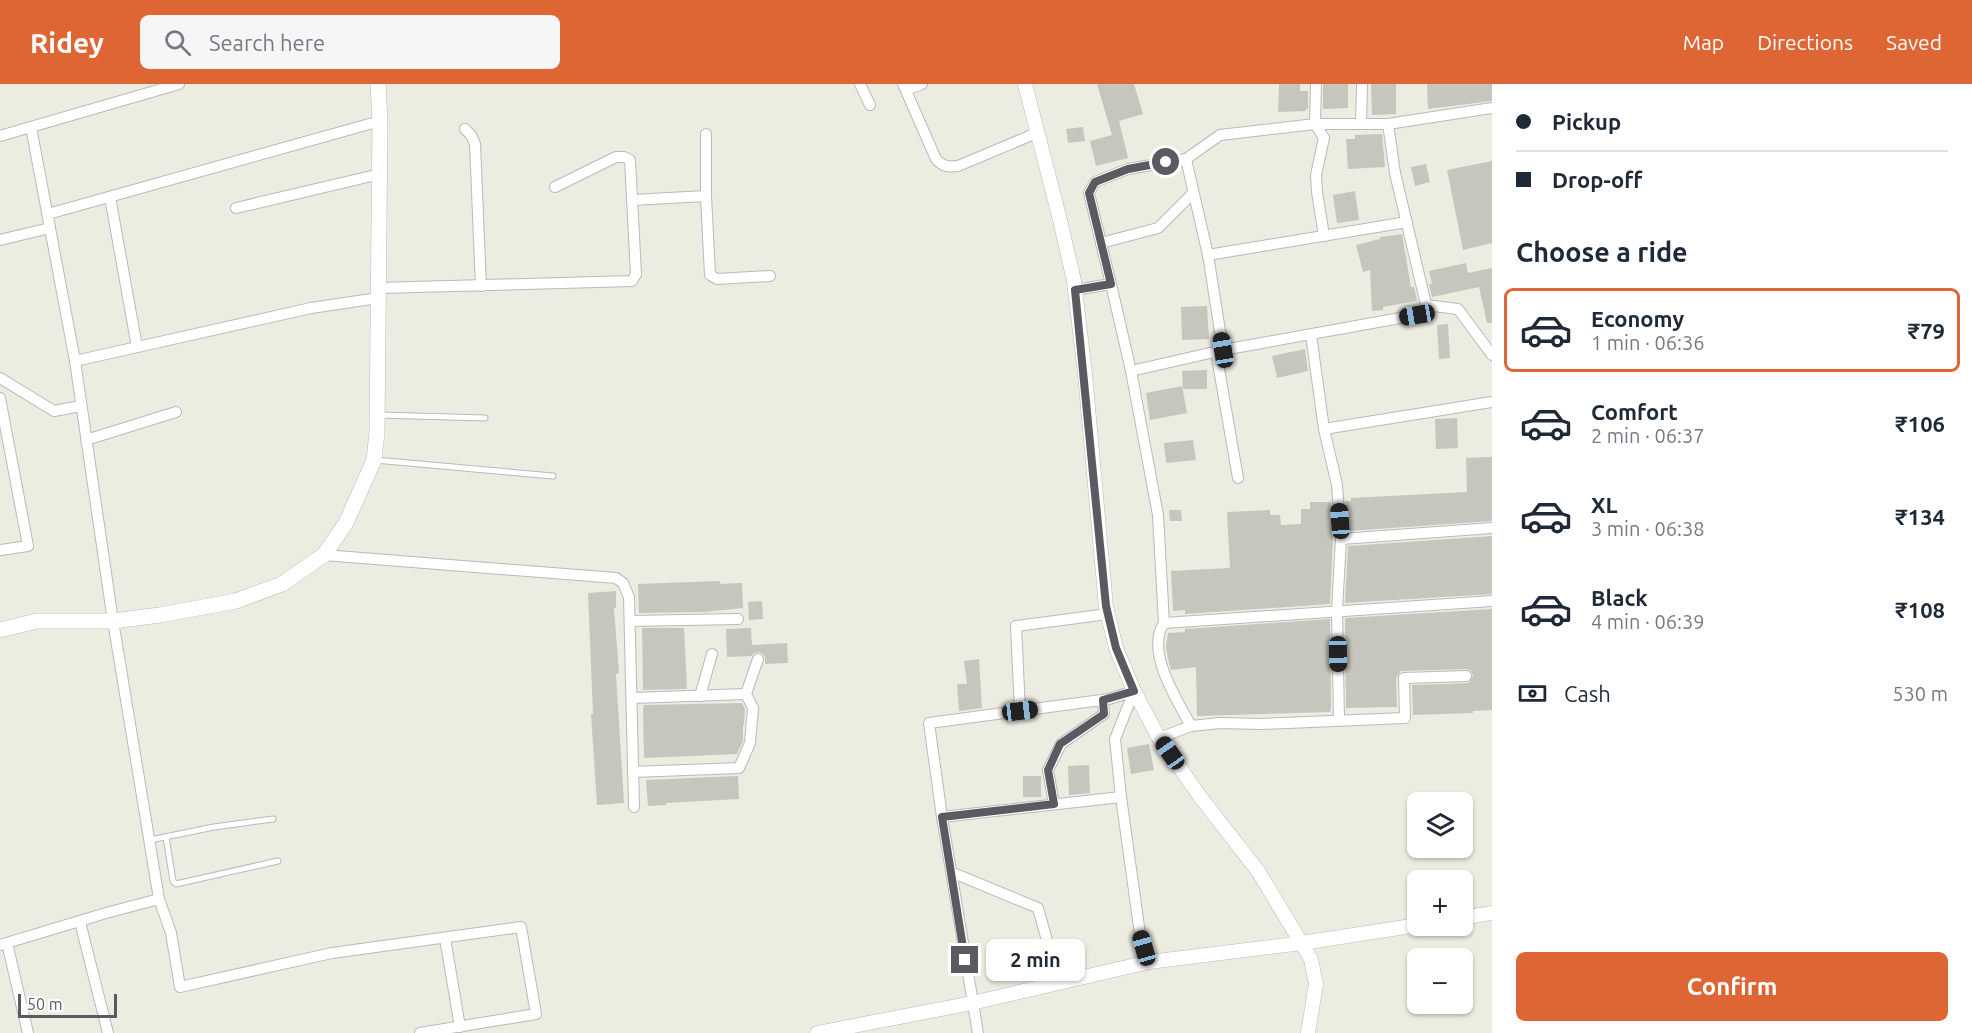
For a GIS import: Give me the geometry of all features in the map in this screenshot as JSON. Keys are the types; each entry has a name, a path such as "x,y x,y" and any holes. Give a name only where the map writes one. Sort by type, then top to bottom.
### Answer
{"main road":[{"path":"0,630 37,621 113,621 236,601 282,584 324,555 346,523 374,460 378,415 380,121 378,84"}],"street":[{"path":"0,136 179,84"},
{"path":"860,84 870,105"},
{"path":"922,84 905,87 936,159 947,167 958,165 1039,132"},
{"path":"1026,84 1075,290 1101,555 1108,614 1116,648 1134,691 1159,738 1201,798 1258,871 1311,959 1316,984 1308,1033"},
{"path":"1316,84 1315,124 1324,138 1316,175 1324,236"},
{"path":"1361,124 1362,84"},
{"path":"1191,726 1166,679 1159,646 1159,631 1164,623 1158,515 1131,371 1089,193 1095,182 1128,169 1186,159 1220,135 1315,124 1388,124 1492,108"},
{"path":"48,214 380,121"},
{"path":"1131,371 1219,351 1428,313 1395,173 1388,124"},
{"path":"31,127 75,361 113,621 159,899 171,933 180,987 332,953 521,927 536,1014 420,1033"},
{"path":"465,129 475,144 481,286"},
{"path":"706,134 710,275 717,279 770,276"},
{"path":"75,361 379,293 481,286 632,281 636,274 630,160 616,157 555,187"},
{"path":"1186,159 1208,255 1219,351 1238,477"},
{"path":"236,208 380,174"},
{"path":"1101,243 1158,228 1193,193"},
{"path":"632,200 706,196"},
{"path":"110,197 137,347"},
{"path":"1208,255 1407,222"},
{"path":"0,240 51,228"},
{"path":"1075,290 1111,284"},
{"path":"1426,305 1458,309 1492,355"},
{"path":"1311,334 1324,429 1337,485 1341,539 1337,610 1339,720"},
{"path":"0,378 54,411 81,406"},
{"path":"0,398 5,455 28,546 0,550"},
{"path":"1324,429 1492,402"},
{"path":"86,440 176,412"},
{"path":"1341,539 1492,528"},
{"path":"324,555 616,578 623,583 629,597 634,807"},
{"path":"1164,623 1492,601"},
{"path":"1020,711 1016,626 1108,614"},
{"path":"630,621 738,619"},
{"path":"700,696 712,654"},
{"path":"633,772 739,768 750,743 753,708 746,694 758,658"},
{"path":"1159,738 1191,726 1220,723 1262,724 1405,718 1404,678 1466,676"},
{"path":"978,1033 942,817 929,723 1103,700 1134,691"},
{"path":"1134,691 1115,739 1140,934 1149,962"},
{"path":"632,698 746,694"},
{"path":"1054,804 1048,770 1060,744 1104,714 1103,700"},
{"path":"942,817 1121,796"},
{"path":"951,872 1038,908 1059,984"},
{"path":"28,1033 4,944 159,899"},
{"path":"1473,916 1492,913"},
{"path":"80,922 108,1033"},
{"path":"817,1033 972,1003 1149,962 1302,943 1407,927"},
{"path":"445,938 460,1027"}],"lane":[{"path":"378,415 485,418"},
{"path":"374,460 553,476"},
{"path":"150,840 214,827 273,819"},
{"path":"166,837 173,881 176,884 278,861"}],"building":[{"path":"1097,84 1134,84 1143,114 1119,121 1128,158 1096,166 1090,141 1112,135"},
{"path":"1279,84 1300,84 1300,91 1308,91 1308,109 1278,112"},
{"path":"1323,84 1348,84 1348,108 1323,109"},
{"path":"1371,84 1396,84 1396,114 1372,115"},
{"path":"1427,84 1492,84 1492,101 1428,109"},
{"path":"1083,127 1085,141 1068,143 1066,129"},
{"path":"1382,134 1385,167 1348,169 1346,139 1355,139 1355,135"},
{"path":"1492,161 1492,243 1463,250 1447,170"},
{"path":"1426,164 1430,182 1415,186 1411,167"},
{"path":"1355,191 1359,220 1337,223 1333,195"},
{"path":"1402,234 1411,287 1414,287 1417,300 1372,311 1370,270 1363,272 1356,245 1380,239 1380,237"},
{"path":"1466,263 1468,273 1492,268 1492,323 1487,323 1479,287 1432,297 1429,271"},
{"path":"1207,306 1209,339 1182,340 1181,307"},
{"path":"1448,324 1450,358 1439,359 1437,325"},
{"path":"1305,349 1308,371 1277,378 1272,356"},
{"path":"1207,370 1207,389 1183,389 1182,371"},
{"path":"1182,386 1187,413 1150,420 1146,393"},
{"path":"1457,418 1458,448 1436,449 1435,419"},
{"path":"1193,440 1196,460 1166,463 1164,443"},
{"path":"1492,457 1492,521 1348,531 1346,501 1351,501 1351,498 1467,492 1466,458"},
{"path":"1310,502 1331,502 1333,539 1330,604 1185,614 1185,610 1173,611 1171,571 1230,568 1227,512 1270,510 1270,515 1280,515 1281,525 1301,524 1301,509 1310,509"},
{"path":"1169,510 1181,510 1182,521 1170,521"},
{"path":"1492,536 1492,594 1345,603 1348,546"},
{"path":"720,581 720,584 742,583 743,608 704,612 639,613 638,584"},
{"path":"616,591 616,608 614,608 619,673 616,674 624,803 597,805 591,714 593,714 588,593"},
{"path":"762,601 763,619 749,620 748,602"},
{"path":"1492,609 1492,710 1413,715 1412,685 1469,683 1473,675 1470,670 1466,669 1401,671 1396,678 1397,707 1346,708 1345,618"},
{"path":"1330,619 1330,712 1197,716 1196,667 1171,670 1166,647 1168,633 1185,632 1185,629"},
{"path":"642,628 684,628 687,689 643,690"},
{"path":"751,628 752,645 787,643 788,663 765,664 765,656 760,652 751,656 727,657 726,629"},
{"path":"979,659 982,708 959,711 957,684 967,684 964,661"},
{"path":"742,703 745,709 743,741 737,754 644,758 644,705"},
{"path":"1149,744 1154,770 1131,774 1127,748"},
{"path":"1089,765 1090,793 1069,795 1068,766"},
{"path":"738,776 739,799 648,806 646,780"},
{"path":"1023,776 1041,776 1041,797 1023,797"}],"route":[{"path":"965,960 942,817 1054,804 1048,770 1060,744 1104,714 1103,700 1134,691 1116,648 1106,606 1075,290 1111,284 1089,193 1095,182 1128,169 1166,162"}]}
